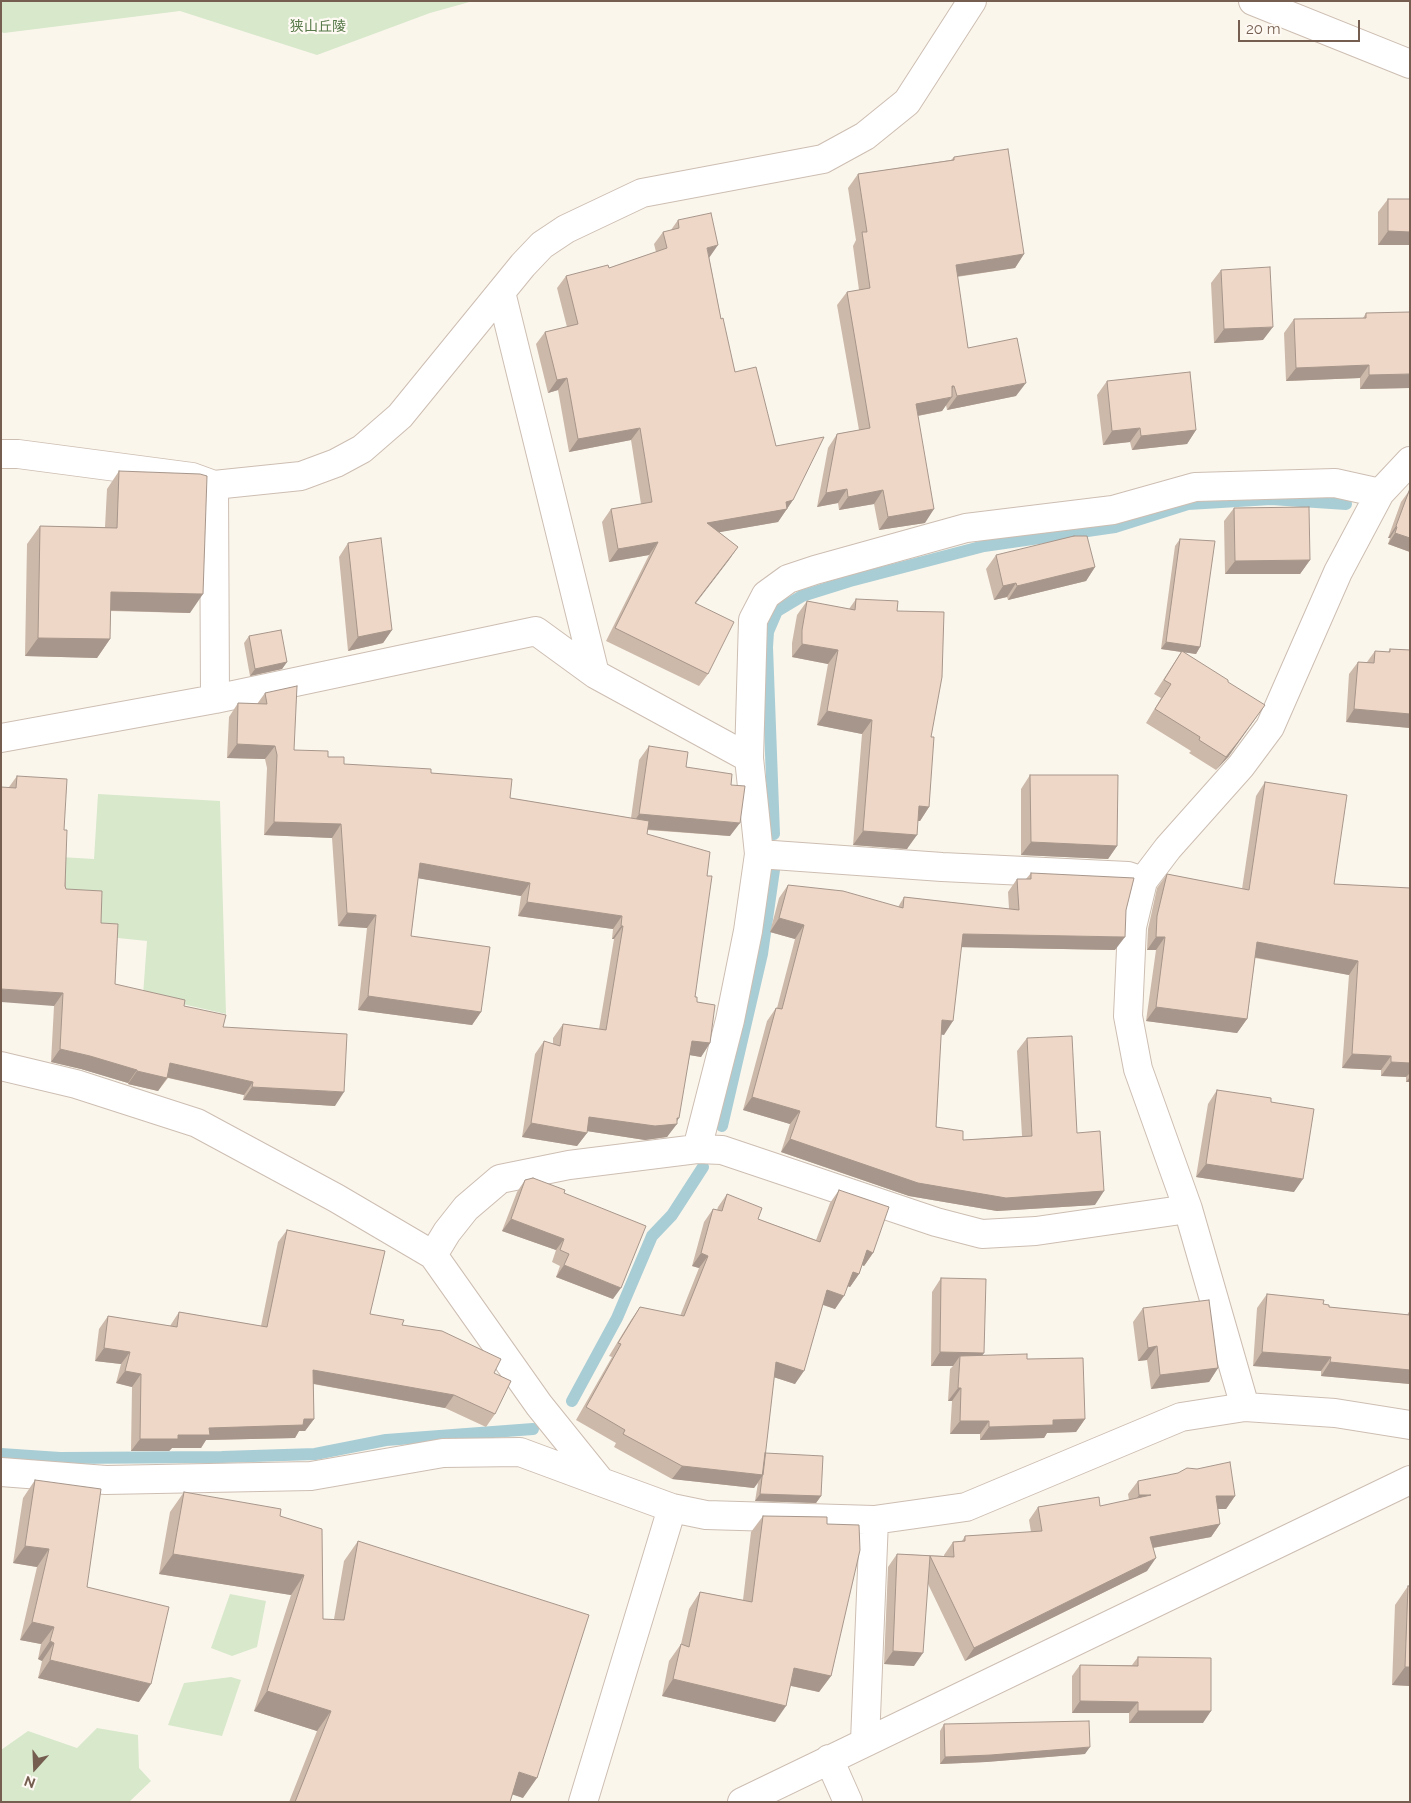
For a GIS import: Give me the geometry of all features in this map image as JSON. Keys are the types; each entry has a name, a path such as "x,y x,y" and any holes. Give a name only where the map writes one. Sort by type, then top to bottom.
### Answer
{"street":[{"path":"1,454 18,454 192,476 214,485 301,476 336,462 362,449 400,416 522,265 542,246 566,229 642,193 823,158 865,136 907,102 972,1"},
{"path":"1253,1 1410,64"},
{"path":"501,292 595,674"},
{"path":"1245,1407 1188,1209 1138,1069 1128,1016 1132,927 1143,881 1168,848 1241,766 1270,727 1338,572 1380,493 1410,462"},
{"path":"697,1149 730,1020 748,931 758,854 749,758 753,620 766,595 788,579 966,528 1113,510 1195,488 1335,483 1380,493"},
{"path":"214,485 215,699"},
{"path":"1,738 215,699 536,631 595,674 749,758"},
{"path":"758,854 942,867 1128,876 1143,881"},
{"path":"1,1066 76,1084 197,1123 336,1198 432,1254 539,1405 601,1482"},
{"path":"432,1254 466,1208 500,1178 569,1165 697,1149 722,1150 936,1222 982,1234 1036,1232 1188,1209"},
{"path":"1,1472 106,1480 312,1476 443,1453 520,1452 672,1508 706,1515 874,1520 966,1507 1182,1417 1245,1407 1335,1412 1410,1425"},
{"path":"742,1802 865,1741 1410,1480"},
{"path":"583,1802 672,1508"},
{"path":"865,1741 874,1520"},
{"path":"829,1759 848,1802"}],"green space":[{"name":"狭山丘陵","path":"1,1 473,1 430,13 317,55 180,11 4,33 1,32"},
{"path":"98,794 220,801 226,1014 143,995 147,941 118,938 117,930 96,928 66,897 61,857 94,859"},
{"path":"230,1594 266,1601 257,1647 232,1656 211,1648"},
{"path":"231,1677 241,1680 222,1736 168,1725 184,1683"},
{"path":"97,1728 138,1735 139,1768 151,1781 129,1802 1,1802 1,1750 28,1731 77,1748"}],"building":[{"path":"1008,149 1024,254 956,265 968,348 1017,338 1026,383 957,396 954,386 952,386 952,397 916,404 934,509 888,517 883,490 848,497 847,489 826,493 837,434 870,428 847,292 870,288 862,232 867,232 858,174 954,160 954,157"},
{"path":"1388,199 1410,199 1410,232 1388,231"},
{"path":"711,213 718,245 707,248 721,319 723,318 735,372 756,367 776,446 824,437 793,500 786,502 787,509 707,523 738,547 695,603 734,622 708,674 615,628 658,542 618,549 611,509 652,502 640,428 578,439 567,378 557,380 545,332 578,324 566,276 608,265 609,268 667,248 663,232 679,228 678,220"},
{"path":"1270,267 1273,327 1224,329 1221,270"},
{"path":"1410,312 1410,374 1369,375 1369,365 1296,368 1294,319 1366,318 1366,313"},
{"path":"1190,372 1196,430 1141,436 1140,428 1112,431 1107,381"},
{"path":"119,471 200,474 207,476 203,594 111,592 110,639 38,638 40,526 117,528"},
{"path":"1410,492 1410,538 1395,533"},
{"path":"1309,507 1310,560 1235,561 1234,508"},
{"path":"1074,536 1087,536 1095,567 1017,586 1016,583 1003,586 996,555"},
{"path":"381,538 392,630 358,637 348,543"},
{"path":"1180,539 1215,541 1200,647 1166,642"},
{"path":"856,599 898,601 897,611 944,612 942,677 931,737 934,737 929,807 919,806 917,835 863,831 872,720 827,711 838,650 802,644 802,630 807,601 855,610"},
{"path":"281,630 287,662 255,669 249,636"},
{"path":"1390,649 1410,650 1410,714 1354,709 1358,662 1374,663 1375,651 1390,652"},
{"path":"1182,651 1265,705 1226,757 1199,740 1200,737 1155,709 1171,684 1164,680"},
{"path":"297,686 294,750 328,751 328,757 344,757 344,764 431,769 431,773 512,779 510,798 649,821 647,834 710,852 707,876 712,876 695,997 697,997 697,1002 715,1005 710,1043 692,1041 677,1124 655,1126 589,1117 587,1133 531,1123 544,1041 560,1046 563,1024 606,1030 623,926 621,926 622,916 527,902 530,883 420,863 411,936 490,947 481,1012 368,996 376,915 347,913 341,824 274,822 277,755 275,746 237,744 238,703 267,704 265,693"},
{"path":"649,746 688,752 686,767 732,774 731,785 745,786 740,823 639,814"},
{"path":"1030,775 1118,775 1117,846 1031,842"},
{"path":"17,776 67,779 64,830 67,830 65,886 66,889 102,891 101,923 118,924 115,984 185,1000 184,1006 226,1015 223,1027 347,1034 344,1092 252,1087 253,1082 170,1063 167,1078 60,1049 63,993 1,989 1,787 16,788"},
{"path":"1265,782 1347,795 1334,884 1410,888 1410,1063 1391,1062 1391,1056 1352,1054 1358,961 1257,942 1247,1019 1156,1007 1165,937 1156,937 1157,916 1167,874 1249,890"},
{"path":"1031,873 1134,878 1126,910 1125,937 963,934 953,1021 942,1020 936,1127 963,1131 963,1140 1032,1136 1027,1038 1072,1036 1077,1133 1100,1131 1104,1191 1006,1198 918,1183 790,1139 800,1111 752,1097 776,1008 782,1009 804,925 779,918 788,885 843,891 903,908 904,897 1019,910 1017,879 1031,879"},
{"path":"1217,1090 1271,1098 1271,1102 1314,1109 1303,1179 1206,1164"},
{"path":"533,1178 565,1190 564,1193 646,1226 621,1288 564,1265 569,1254 560,1250 564,1239 511,1219 525,1180"},
{"path":"839,1190 889,1207 873,1253 867,1250 859,1274 853,1272 844,1296 827,1290 804,1371 776,1362 763,1475 682,1466 623,1434 625,1430 586,1407 621,1344 618,1343 640,1307 684,1316 708,1256 701,1253 713,1209 722,1211 727,1194 762,1208 758,1219 820,1242"},
{"path":"287,1230 385,1251 370,1314 404,1320 402,1325 442,1331 501,1359 494,1373 511,1381 495,1414 454,1395 313,1370 314,1419 304,1419 303,1425 209,1428 210,1435 178,1435 178,1439 140,1439 141,1374 125,1371 130,1352 104,1348 108,1316 177,1327 179,1312 267,1327"},
{"path":"941,1278 986,1279 984,1353 940,1352"},
{"path":"1267,1294 1324,1300 1323,1304 1329,1305 1329,1307 1410,1315 1410,1370 1330,1362 1331,1357 1262,1352"},
{"path":"1209,1300 1218,1368 1160,1375 1157,1346 1148,1348 1143,1308"},
{"path":"1027,1354 1027,1359 1083,1358 1085,1419 1053,1420 1053,1425 989,1427 989,1421 960,1421 961,1388 958,1388 960,1356"},
{"path":"765,1453 823,1456 821,1496 760,1494"},
{"path":"1230,1462 1235,1496 1216,1496 1220,1524 1150,1537 1156,1558 974,1648 930,1556 923,1653 893,1651 897,1554 954,1557 953,1542 965,1541 965,1536 1042,1531 1038,1507 1099,1497 1100,1506 1151,1495 1139,1495 1138,1481 1178,1473 1187,1468 1197,1469"},
{"path":"35,1480 101,1489 87,1587 169,1607 151,1684 50,1660 54,1643 50,1641 54,1627 32,1622 49,1549 25,1546"},
{"path":"184,1492 281,1509 280,1516 322,1529 323,1619 344,1620 358,1541 589,1615 537,1778 519,1772 510,1802 295,1802 331,1711 267,1691 304,1575 173,1554"},
{"path":"763,1516 827,1517 827,1524 859,1525 860,1550 831,1676 794,1668 786,1706 673,1679 681,1644 689,1647 700,1592 752,1602"},
{"path":"1408,1586 1410,1586 1410,1667 1405,1667"},
{"path":"1138,1657 1211,1658 1211,1711 1138,1711 1138,1702 1080,1701 1080,1665 1138,1666"},
{"path":"1089,1721 1090,1747 945,1757 944,1724"}],"waterway":[{"path":"774,834 768,632 777,611 802,596 850,581 984,546 1115,527 1188,504 1271,499 1346,504"},
{"path":"722,1126 762,954 774,870"},
{"path":"572,1401 617,1318 652,1236 672,1215 703,1167"},
{"path":"1,1454 60,1458 222,1457 315,1454 386,1440 533,1429"}]}
